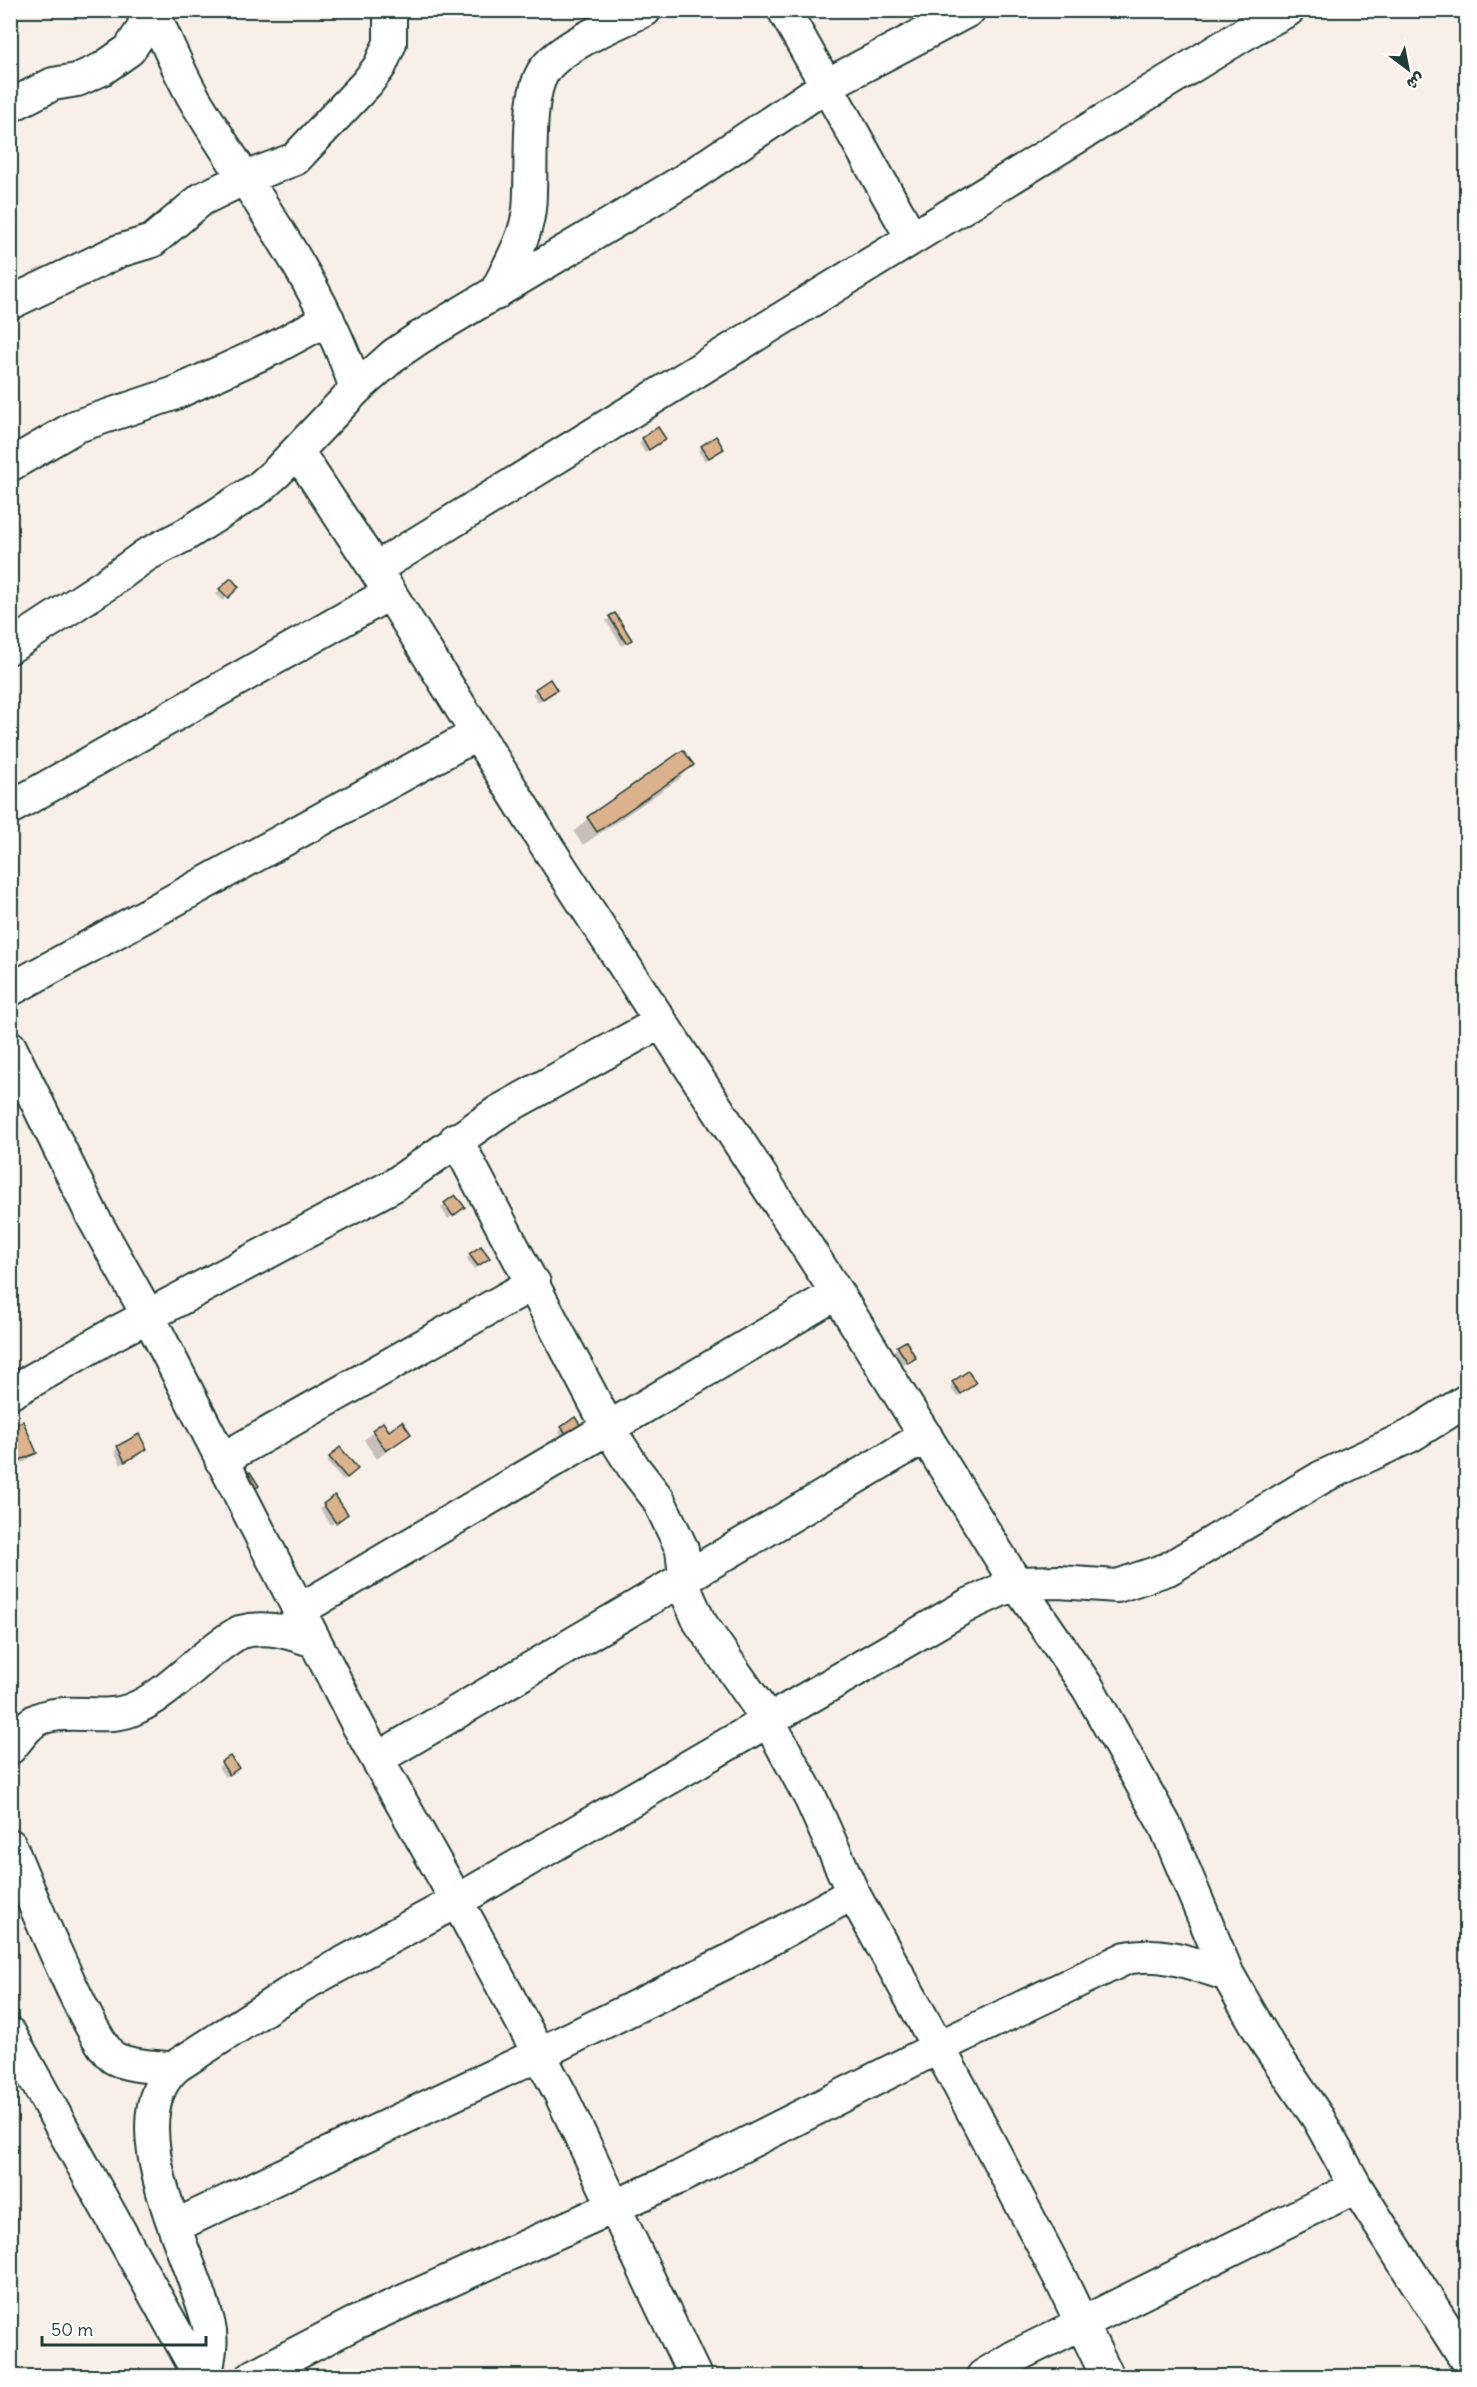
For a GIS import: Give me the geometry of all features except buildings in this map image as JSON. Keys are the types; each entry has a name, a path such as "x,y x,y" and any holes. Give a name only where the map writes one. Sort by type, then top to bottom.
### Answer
{"street":[{"path":"10,106 53,84 77,80 111,63 129,50 143,29 147,10"},
{"path":"152,10 196,103 294,256 328,319 343,350 356,389"},
{"path":"10,303 119,251 152,241 202,199 244,178 295,159 367,83 380,66 390,43 390,10"},
{"path":"495,294 527,224 535,95 543,72 555,59 573,47 645,10"},
{"path":"784,10 912,238"},
{"path":"10,648 108,584 146,555 185,535 236,504 278,472 356,389 394,355 683,181 827,86 969,10"},
{"path":"10,808 382,581 912,238 1254,28 1288,10"},
{"path":"10,465 77,426 173,394 276,347 328,319"},
{"path":"297,451 661,1022 837,1293 1016,1583 1088,1688 1166,1827 1228,1975 1268,2045 1318,2118 1356,2187 1467,2360"},
{"path":"10,990 477,734"},
{"path":"10,1393 394,1185 456,1139 498,1112 661,1022"},
{"path":"10,1047 93,1217 149,1317 376,1760 457,1901 539,2054 616,2206 695,2376"},
{"path":"456,1139 609,1428 634,1468 658,1499 682,1549 687,1594 699,1622 768,1720 811,1799 853,1893 939,2047 1107,2376"},
{"path":"221,1460 534,1283"},
{"path":"298,1611 837,1293"},
{"path":"206,2376 210,2328 175,2226 152,2146 154,2106 163,2080 173,2069 299,1987 457,1901 968,1605 1016,1583 1059,1582 1117,1587 1168,1569 1322,1477 1410,1436 1467,1401"},
{"path":"376,1760 926,1436"},
{"path":"10,1748 28,1726 45,1717 114,1714 141,1706 161,1694 240,1632 255,1628 274,1629 314,1641"},
{"path":"10,1845 72,1987 104,2049 121,2061 173,2069"},
{"path":"175,2226 539,2054 742,1954 853,1893"},
{"path":"253,2376 355,2323 616,2206 1126,1958 1140,1955 1161,1956 1228,1975"},
{"path":"10,2034 200,2376"},
{"path":"983,2376 1014,2358 1356,2187"}]}
